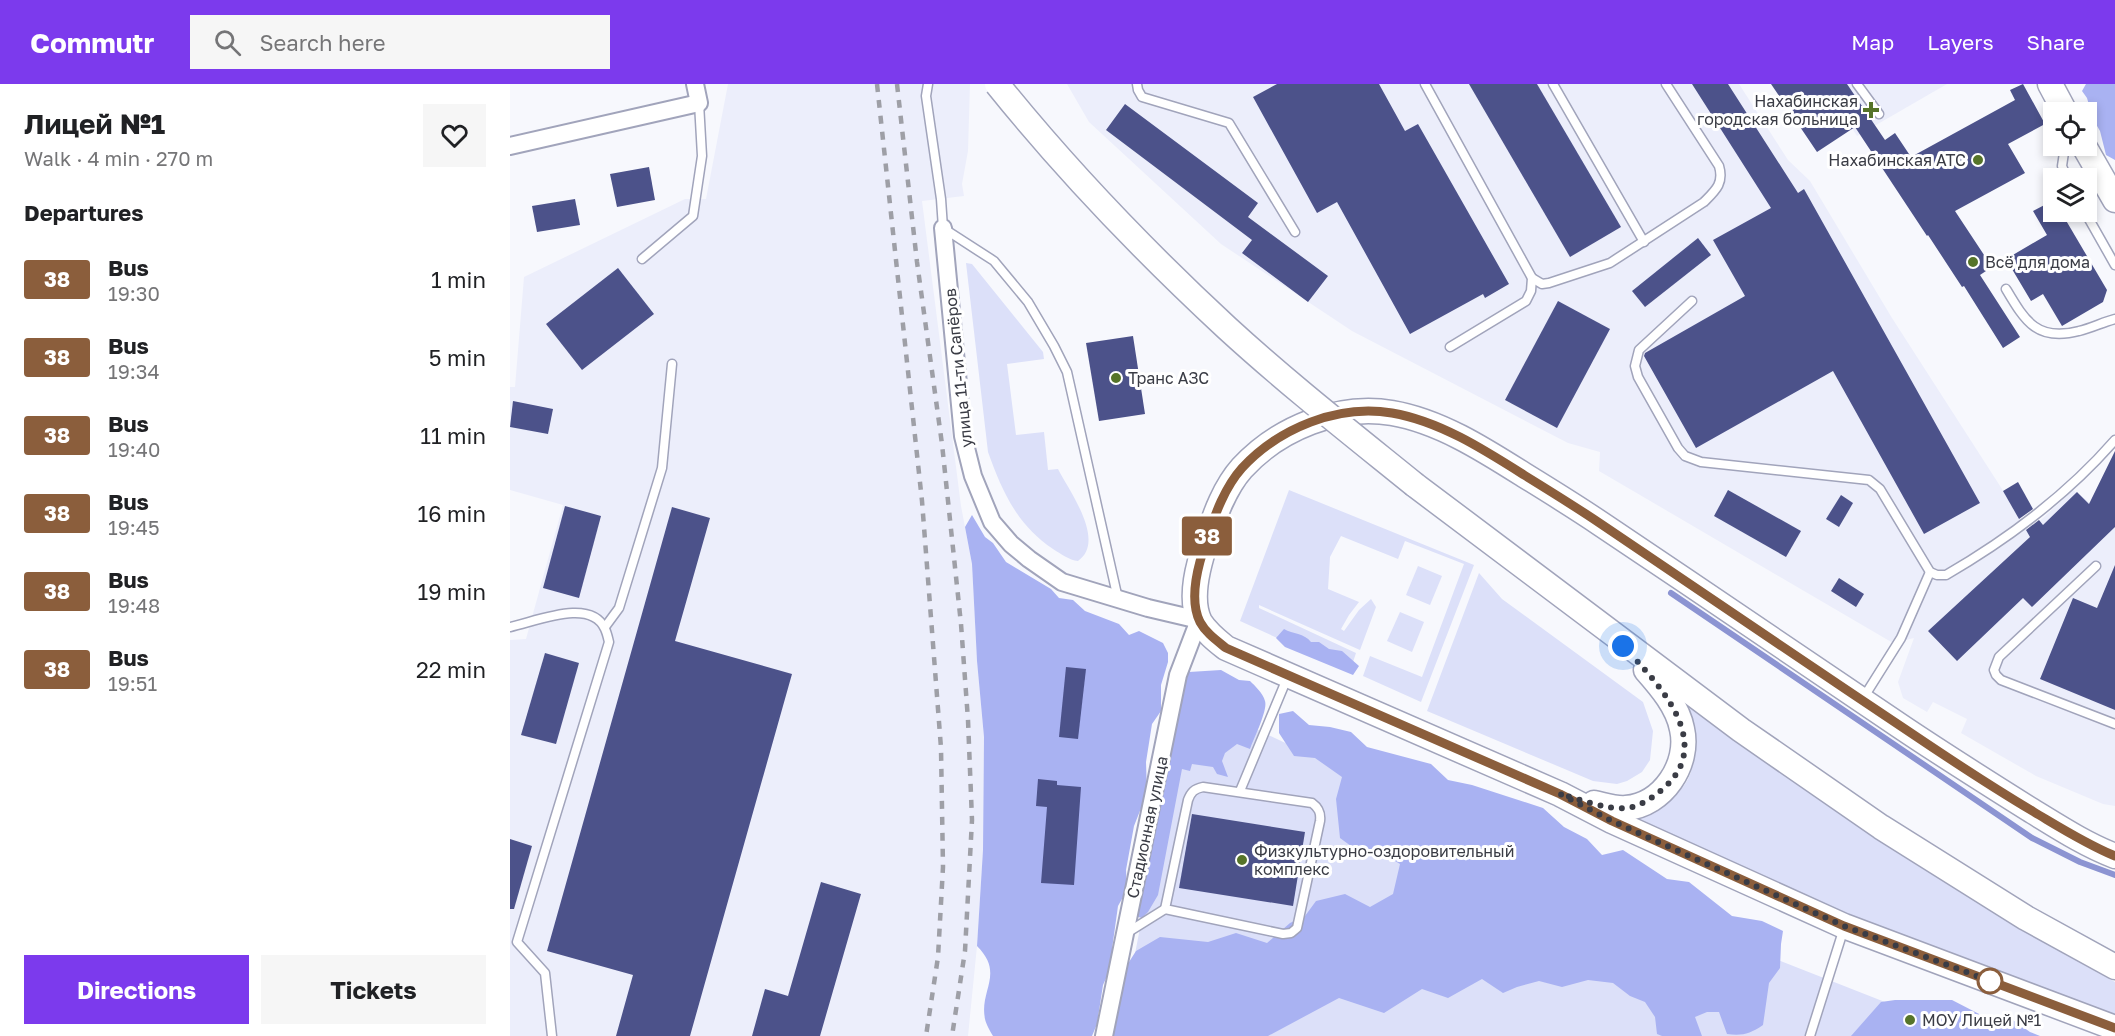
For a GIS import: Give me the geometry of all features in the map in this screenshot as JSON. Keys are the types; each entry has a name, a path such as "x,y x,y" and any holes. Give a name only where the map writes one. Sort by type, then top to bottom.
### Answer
{"street":[{"path":"510,146 699,103 695,84"},
{"path":"997,84 1035,131 1113,214 1227,328 1415,485 1741,730 1881,827 2026,918 2115,966"},
{"path":"2050,84 2060,102"},
{"path":"2090,156 2115,200"},
{"name":"улица 11-ти Сапёров","path":"943,228 963,436 973,476 992,522 1029,559 1062,582 1199,620"},
{"path":"2115,856 2091,846 1965,770 1579,509 1483,449 1422,420 1390,412 1359,412 1324,417 1296,428 1266,447 1241,469 1223,497 1202,552 1194,601 1199,620 1210,636 1226,648 1560,794 1612,821 1844,926 2115,1028"},
{"name":"Стадионная улица","path":"1104,1036 1179,675 1199,620"},
{"path":"1560,794 1613,808 1627,808 1645,802 1659,792 1677,773 1681,762 1684,749 1683,731 1678,716 1660,686 1611,633"}],"lane":[{"path":"927,84 926,96 943,228 994,261 1028,302 1067,372 1118,599"},
{"path":"1137,84 1142,97 1229,123 1295,232"},
{"path":"1425,84 1532,278 1542,284 1610,263 1704,202 1719,184 1722,176 1713,156 1666,84"},
{"path":"1552,84 1644,242"},
{"path":"1857,84 1879,114"},
{"path":"642,259 693,216 702,156 699,103"},
{"path":"2091,222 2115,264"},
{"path":"1450,347 1526,301 1531,291 1532,278"},
{"path":"2006,289 2022,316 2032,326 2043,331 2053,333 2079,331 2115,319"},
{"path":"1692,301 1639,350 1635,366 1638,377 1678,448 1685,456 1701,462 1869,480 1880,489 1930,572 1937,575 1946,575 2001,541 2045,507 2115,440"},
{"path":"605,627 619,608 662,468 672,364"},
{"path":"2096,566 1999,657 1994,670 2001,680 2115,724"},
{"path":"1862,700 1901,638 1930,572"},
{"path":"510,627 564,613 583,613 596,618 605,627 609,642 517,942 545,973 552,1036"},
{"path":"1240,791 1288,675"},
{"path":"1125,935 1166,909 1267,932 1291,933 1297,928 1321,814 1317,806 1312,803 1240,791 1203,787 1190,793 1166,909"},
{"path":"1810,1036 1844,926"}],"shaded area":[{"path":"728,84 970,84 968,151 962,184 964,196 922,201 961,506 972,564 984,737 983,850 968,1036 510,1036 510,640 526,639 563,505 510,490 510,387 515,387 524,277 685,199 706,199"},
{"path":"1067,84 1739,84 1788,160 1810,181 1892,318 2029,531 2073,490 2115,521 2115,806 2103,804 2036,776 1961,733 1967,719 1933,702 1927,712 1903,698 1898,682 1914,638 1893,643 1599,471 1600,452 1568,443 1352,331 1221,244 1089,122"},
{"name":"Нахабинская городская больница","path":"1824,84 1947,84 1857,136"},
{"path":"2086,84 2115,84 2115,160 2106,155 2097,126 2097,102 2088,102 2082,91"},
{"path":"966,263 972,264 1043,352 1044,359 1007,364 1016,435 1044,432 1048,470 1058,469 1083,515 1087,528 1089,541 1086,552 1078,561 1068,558 1040,540 1020,518 1005,494 993,466 988,452"},
{"path":"1289,490 1474,565 1421,702 1363,676 1370,656 1422,677 1464,564 1405,541 1398,559 1341,536 1330,557 1328,589 1359,602 1341,629 1344,631 1359,610 1371,599 1376,607 1360,650 1259,605 1259,608 1356,653 1350,671 1240,621"},
{"path":"972,515 985,537 993,543 1006,562 1051,589 1059,598 1073,600 1085,611 1119,624 1129,635 1139,631 1163,643 1168,653 1168,662 1161,685 1161,711 1152,724 1146,762 1147,793 1134,826 1126,870 1127,890 1118,906 1112,965 1103,985 1097,1024 1092,1036 993,1036 985,1019 985,999 990,974 985,956 977,946 983,850 984,737 972,564 965,527"},
{"path":"1418,566 1442,576 1430,605 1406,595"},
{"path":"1479,573 1502,599 1643,702 1653,731 1650,760 1642,772 1617,784 1593,781 1427,711"},
{"path":"1400,612 1424,622 1412,652 1387,641"},
{"path":"1284,629 1302,635 1311,642 1319,642 1329,649 1342,651 1359,666 1353,675 1285,647 1276,638"},
{"path":"1221,670 1239,680 1250,681 1259,690 1265,701 1263,717 1250,749 1237,744 1225,753 1222,761 1228,777 1217,774 1213,767 1192,764 1190,771 1182,769 1158,895 1142,918 1134,916 1163,769 1171,755 1179,688 1189,672"},
{"path":"1190,695 1264,733 1597,889 1890,1004 1880,1036 1119,1036 1168,784"},
{"path":"1690,708 1873,836 2017,927 2115,982 2115,1022 1847,918 1627,820 1671,799 1687,781 1693,757 1688,711"},
{"path":"1293,711 1309,725 1351,732 1367,747 1431,764 1448,780 1472,785 1543,808 1564,827 1587,839 1602,855 1623,850 1667,879 1689,882 1732,916 1762,921 1783,931 1780,968 1769,983 1763,1025 1746,1034 1727,1034 1719,1012 1707,1012 1695,1017 1702,1036 1662,1036 1657,1034 1655,1017 1645,1002 1630,996 1613,983 1588,980 1562,987 1539,981 1503,993 1482,979 1448,998 1422,989 1384,1013 1339,998 1268,1036 1107,1036 1122,973 1136,951 1160,937 1208,942 1236,933 1267,943 1290,923 1305,916 1316,901 1345,894 1370,907 1393,894 1400,864 1380,852 1355,849 1340,838 1336,799 1342,777 1315,758 1294,756 1279,733 1279,714"},
{"path":"1952,1000 1983,1016 2010,1018 2040,1036 1851,1036 1881,1002"}],"building":[{"path":"1277,84 1379,84 1405,131 1418,124 1509,284 1485,298 1483,294 1410,334 1337,202 1317,213 1253,97"},
{"path":"1469,84 1537,84 1621,227 1570,257"},
{"path":"1692,84 1728,84 1798,193 1804,189 1980,503 1924,534 1833,371 1696,448 1644,356 1645,353 1745,296 1713,240 1771,208"},
{"path":"1771,84 1847,84 1885,140 1895,133 1911,157 2015,100 2010,90 2023,84 2043,120 2043,125 2008,144 2025,173 1955,211 1992,267 1980,275 2020,337 2003,348 1964,286 1962,287 1927,236 1855,127 1817,152"},
{"path":"1125,104 1258,203 1248,217 1328,276 1308,302 1242,253 1252,240 1106,130"},
{"path":"649,167 655,200 617,207 610,174"},
{"path":"575,199 580,225 537,232 532,206"},
{"path":"2043,206 2043,222 2067,222 2107,290 2103,302 2062,326 2043,294 2031,301 2006,259 2047,235 2033,211"},
{"path":"1698,238 1711,255 1645,307 1632,291"},
{"path":"618,268 654,314 582,370 546,324"},
{"path":"1558,301 1610,329 1557,428 1505,400"},
{"name":"Транс АЗС","path":"1133,336 1145,414 1099,421 1086,343"},
{"path":"513,401 553,409 548,434 510,427"},
{"path":"2115,451 2115,527 2032,607 2023,598 1957,661 1928,631 2030,537 2026,530 2039,520 2043,525 2077,492 2089,504"},
{"path":"2018,482 2033,509 2019,519 2003,491"},
{"path":"1728,490 1801,531 1786,557 1714,516"},
{"path":"1841,495 1853,503 1839,527 1826,519"},
{"path":"565,506 601,516 579,598 543,588"},
{"path":"672,507 710,518 675,641 792,674 690,1036 616,1036 633,975 547,951"},
{"path":"2115,565 2115,710 2040,679 2073,598 2097,608"},
{"path":"1839,578 1864,594 1856,607 1831,591"},
{"path":"545,653 579,663 556,744 521,735"},
{"path":"1066,667 1086,669 1078,739 1059,737"},
{"path":"1038,779 1057,781 1057,785 1081,787 1074,885 1041,883 1047,807 1036,806"},
{"name":"Физкультурно-оздоровительный комплекс","path":"1192,814 1305,832 1293,906 1179,888"},
{"path":"510,839 532,846 514,909 510,909"},
{"path":"821,882 861,894 820,1036 752,1036 765,989 788,996"}],"waterway":[{"path":"1671,593 2032,838 2080,862 2115,875"}],"railway":[{"path":"877,84 922,501 941,748 943,867 938,957 926,1036"},
{"path":"897,84 917,262 942,444 961,624 968,720 972,820 965,951 952,1036"}],"bus line":[{"name":"38","path":"2115,856 2091,846 1965,770 1560,497 1483,449 1422,420 1390,412 1359,412 1324,417 1296,428 1266,447 1241,469 1223,497 1211,526 1202,552 1194,601 1199,620 1210,636 1226,648 1560,794 1612,821 1844,926 2115,1028"}],"place":[{"name":"Нахабинская городская больница","path":"1871,110"},
{"name":"Нахабинская АТС","path":"1978,160"},
{"name":"Всё для дома","path":"1973,262"},
{"name":"Транс АЗС","path":"1116,378"},
{"name":"Физкультурно-оздоровительный комплекс","path":"1242,860"},
{"name":"МОУ Лицей №1","path":"1910,1020"}],"route":[{"path":"1623,646 1660,686 1678,716 1683,731 1684,749 1677,773 1650,799 1627,808 1613,808 1560,794 1612,821 1844,926 1990,981"}]}
